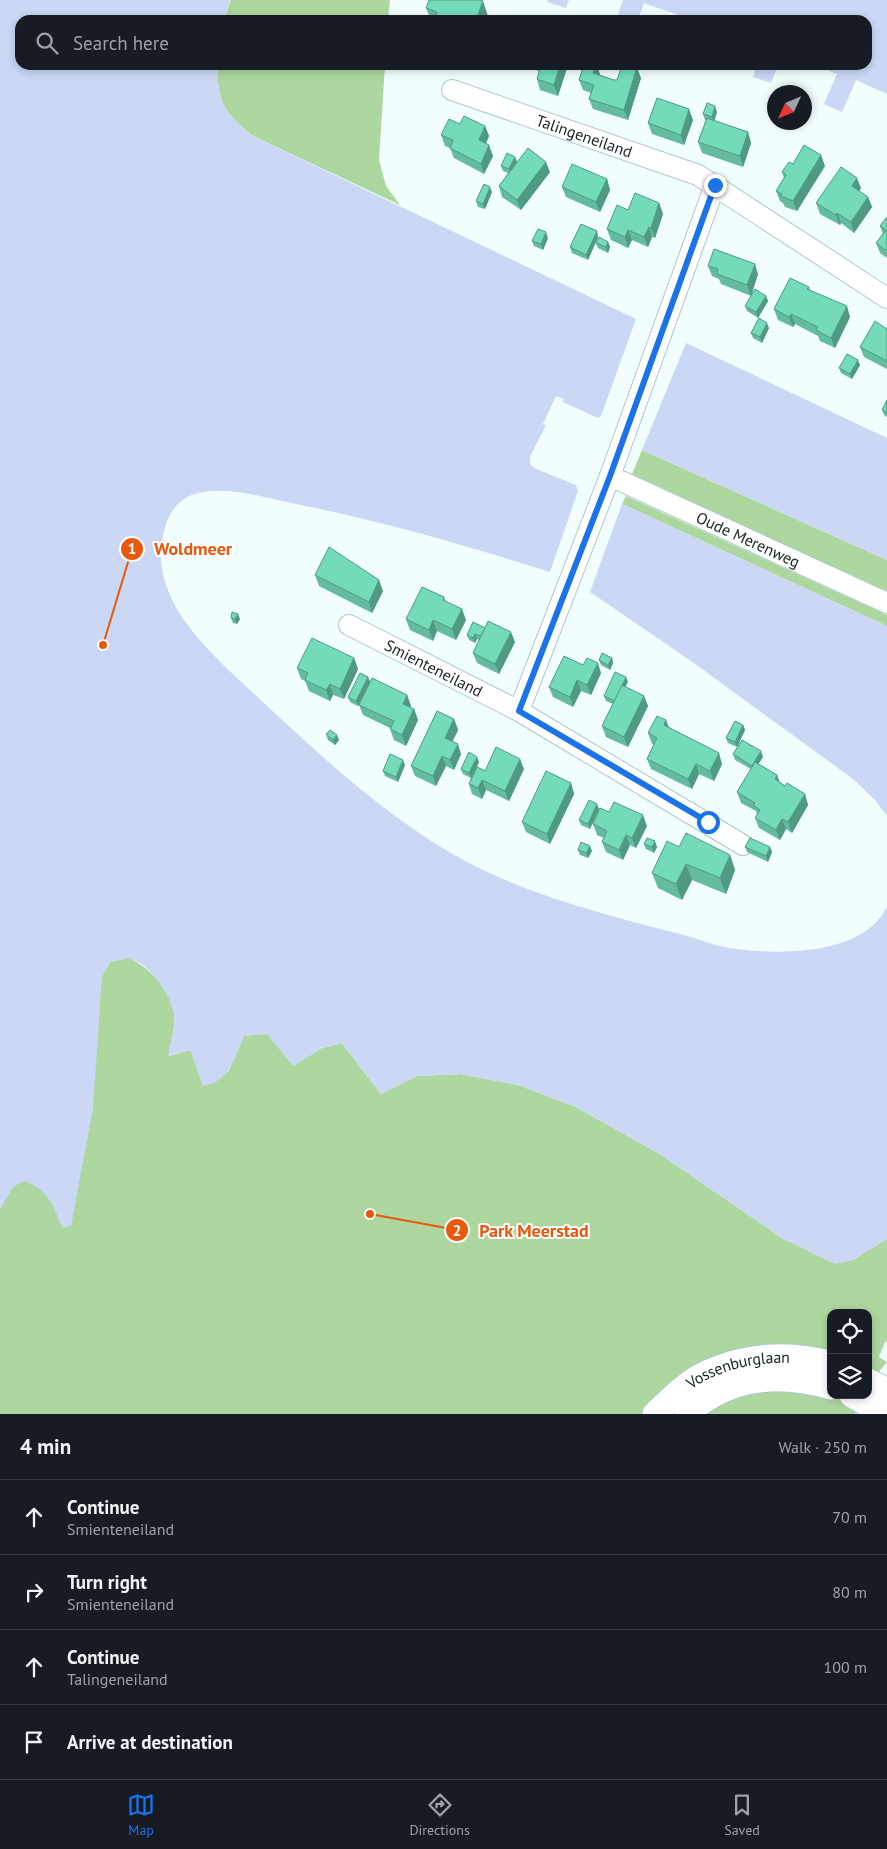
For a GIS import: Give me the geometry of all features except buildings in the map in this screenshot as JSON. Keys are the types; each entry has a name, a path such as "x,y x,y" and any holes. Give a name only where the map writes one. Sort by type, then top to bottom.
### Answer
{"street":[{"name":"Talingeneiland","path":"452,90 698,175 887,298"},
{"path":"519,711 610,476 715,185"},
{"name":"Oude Merenweg","path":"610,476 887,603"},
{"name":"Smienteneiland","path":"349,625 519,711 743,845"},
{"name":"Vossenburglaan","path":"656,1414 685,1388 706,1374 736,1362 786,1356 813,1359 827,1363"},
{"name":"Vossenburglaan","path":"686,1414 708,1398 742,1383 791,1378 827,1386"},
{"path":"872,1383 887,1391"},
{"path":"859,1399 886,1414"}],"green space":[{"path":"231,0 390,0 388,15 226,15"},
{"path":"218,70 385,70 379,160 386,186 400,205 253,136 235,121 224,106"},
{"path":"642,450 887,560 887,593 632,474"},
{"path":"626,496 887,615 887,626 622,504"},
{"path":"129,958 151,973 164,988 174,1013 169,1056 190,1050 228,1072 244,1036 267,1033 294,1065 322,1048 342,1043 381,1094 417,1076 461,1074 518,1085 574,1106 658,1153 785,1240 851,1261 887,1239 887,1342 885,1342 879,1357 887,1362 877,1374 872,1371 872,1309 827,1309 827,1355 646,1414 0,1414 0,994 99,1004 102,976 110,962"},
{"path":"789,1384 827,1393 827,1399 844,1399 859,1407 855,1414 699,1414 722,1399"}],"water":[{"path":"0,0 231,0 226,15 15,15 15,70 218,70 219,88 224,106 235,121 253,136 636,319 601,416 598,418 563,402 557,403 530,457 530,464 534,468 576,485 578,491 550,572 356,517 256,495 209,491 188,496 181,502 170,515 164,532 161,551 162,569 170,596 179,613 211,653 335,768 413,829 441,847 495,876 578,906 719,946 755,951 798,951 842,943 861,934 876,922 887,906 887,1239 851,1261 835,1264 785,1240 658,1153 574,1106 518,1085 461,1074 417,1076 381,1094 342,1043 322,1048 293,1066 267,1034 244,1036 230,1068 219,1080 203,1086 190,1050 168,1056 173,1035 174,1014 164,989 144,966 137,961 127,959 110,962 102,976 93,1109 71,1226 62,1228 49,1199 39,1189 24,1181 13,1187 0,1210"},
{"path":"548,0 569,0 566,8 547,2"},
{"path":"623,0 887,0 887,94 856,80 842,112 824,104 837,74 827,70 872,70 872,15 678,15 644,3 640,15 618,15"},
{"path":"755,70 776,70 771,83 753,77"},
{"path":"686,343 887,438 887,560 642,450"},
{"path":"622,504 887,626 887,816 875,800 853,779 691,661 590,592"}],"pier":[{"path":"556,396 564,399 548,427 543,424"}],"place":[{"name":"Woldmeer","path":"103,645"},
{"name":"Park Meerstad","path":"370,1214"}],"route":[{"path":"708,822 519,711 610,476 715,185"}]}
